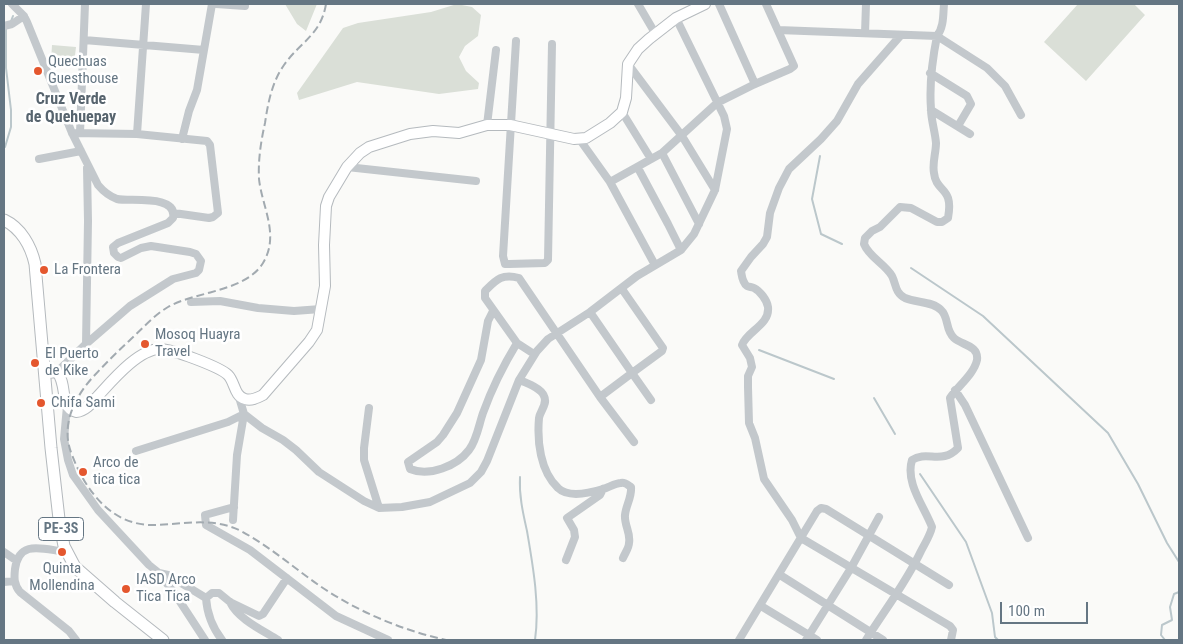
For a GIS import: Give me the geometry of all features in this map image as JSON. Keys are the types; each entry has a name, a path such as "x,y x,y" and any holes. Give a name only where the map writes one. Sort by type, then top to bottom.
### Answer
{"highway":[{"name":"PE-3S","path":"4,220 16,229 32,251 35,264 56,496 62,538 67,552 75,567 163,640"}],"main road":[{"path":"45,373 57,372 64,383 67,406 70,410 76,412 85,409 138,357 158,349 170,350 224,372 232,380 239,396 244,399 253,400 268,391 309,342 316,330 325,286 324,245 326,206 346,167 360,152 369,146 410,134 434,131 459,133 487,125 510,125 580,140 586,138 622,112 626,98 628,64 638,49 676,18 705,4"}],"street":[{"path":"12,4 24,16 76,133 81,151 98,185 110,196 117,199 151,200 170,206 174,213 173,218 168,223 118,243 113,248 114,253 121,258 141,248 151,246 190,252 196,254 202,261 199,270 150,292 130,306 57,372"},
{"path":"76,133 84,40 85,4"},
{"path":"137,134 146,4"},
{"path":"182,139 197,90 214,4 245,6"},
{"path":"719,4 755,84"},
{"path":"610,182 662,153 717,103 794,66 766,4"},
{"path":"865,32 866,4"},
{"path":"866,640 915,564 927,542 932,527 917,494 910,472 912,460 917,457 945,458 958,448 950,398 977,362 976,352 952,336 940,309 923,302 911,301 901,296 894,284 893,278 864,244 865,238 872,231 880,227 900,207 911,208 937,222 942,222 948,218 950,202 948,194 934,177 933,171 936,150 931,110 930,73 937,36 941,31 944,4"},
{"path":"637,5 655,34"},
{"path":"4,26 12,24 24,16"},
{"path":"244,414 289,445 319,472 364,501 379,508 402,507 430,502 477,478 487,461 519,380 534,354 556,333 680,250 694,234 715,190 727,129 717,103 676,18"},
{"path":"778,30 937,36 987,68 1005,86 1021,115"},
{"path":"901,35 858,84 837,121 789,169 779,188 770,213 767,237 741,271 742,279 746,285 757,290 765,298 768,306 767,314 761,325 744,340 742,345 750,358 752,367 748,376 749,423 755,438 764,479 802,538 950,626 953,630 951,640"},
{"path":"84,40 204,50"},
{"path":"516,41 503,256 505,264 540,264 546,263 548,260 552,44"},
{"path":"487,125 496,50"},
{"path":"628,64 682,136 715,190"},
{"path":"930,73 967,96 970,100 971,104 958,126"},
{"path":"931,110 970,134"},
{"path":"622,112 651,159"},
{"path":"76,133 137,134 206,140 210,143 219,210 216,216 209,218 174,213"},
{"path":"580,140 610,182 655,265"},
{"path":"39,159 81,151"},
{"path":"662,153 699,224"},
{"path":"86,162 88,221 86,344"},
{"path":"346,167 476,181"},
{"path":"638,168 680,250"},
{"path":"534,354 517,343 485,298 485,291 495,281 506,276 518,278 634,442"},
{"path":"600,396 663,350 622,289"},
{"path":"191,302 220,300 258,308 294,311 321,309"},
{"path":"493,311 488,321 481,360 457,413 443,435 408,462 410,469 416,471 438,470 459,459 470,449 492,389 504,363 517,343"},
{"path":"590,312 651,400"},
{"path":"519,380 540,391 544,396 545,403 539,417 542,463 556,487 568,493 603,489 619,483 631,487 624,524 630,541 623,558"},
{"path":"955,390 1028,538"},
{"path":"233,520 237,455 244,414 239,396"},
{"path":"67,406 64,439 68,460 74,475 98,510 149,565 159,573 205,640"},
{"path":"369,408 364,460 379,508"},
{"path":"136,452 228,422 244,414"},
{"path":"566,560 575,537 574,530 567,518 600,495 603,489"},
{"path":"234,507 205,515 206,525 250,550 336,616 388,640"},
{"path":"741,639 817,511 821,508 826,508 949,585"},
{"path":"808,638 870,536 879,517"},
{"path":"67,552 30,548 22,552 17,561 14,581 16,588 20,592 69,632 76,640"},
{"path":"4,552 17,561"},
{"path":"159,573 168,575 206,598"},
{"path":"780,575 883,640"},
{"path":"206,598 210,594 218,593 230,602 257,616 261,615 287,578"},
{"path":"4,582 14,581"},
{"path":"206,598 209,619 222,640"},
{"path":"230,602 233,608 242,616 278,640"},
{"path":"761,606 808,638 817,640"}],"shaded area":[{"path":"285,4 317,4 306,31 297,24"},
{"path":"457,4 472,7 481,15 478,36 465,46 459,57 466,71 479,83 478,89 439,94 357,82 299,100 297,93 343,28 358,23 431,12"},
{"path":"1078,4 1134,4 1145,15 1086,81 1044,42"},
{"path":"52,45 76,47 74,64 51,62"}],"waterway":[{"path":"11,21 13,16"},
{"path":"5,147 11,127 6,68 6,29"},
{"path":"820,156 812,199 821,234 842,244"},
{"path":"911,268 983,316 1108,433 1138,484 1167,543 1179,562"},
{"path":"759,350 834,379"},
{"path":"874,398 895,434"},
{"path":"920,474 966,542 992,613 995,637 998,640"},
{"path":"520,477 520,491 535,586 537,613 535,640"},
{"path":"1165,640 1161,635 1162,625 1172,620 1170,607 1174,594 1179,592"}],"railway":[{"path":"326,4 320,23 315,31 284,65 269,100 259,165 259,179 270,232 268,252 263,263 255,273 244,280 179,302 168,307 148,323 102,367 80,394 68,423 69,444 78,469 93,494 103,505 127,520 141,524 156,525 199,522 220,524 241,531 262,543 320,586 365,612 413,631 446,640"}],"place":[{"name":"Quechuas Guesthouse","path":"38,71"},
{"name":"La Frontera","path":"44,270"},
{"name":"Mosoq Huayra Travel","path":"145,344"},
{"name":"El Puerto de Kike","path":"35,363"},
{"name":"Chifa Sami","path":"41,403"},
{"name":"Arco de tica tica","path":"83,472"},
{"name":"Quinta Mollendina","path":"62,552"},
{"name":"IASD Arco Tica Tica","path":"126,589"}],"district":[{"name":"Cruz Verde de Quehuepay","path":"71,109"}]}
